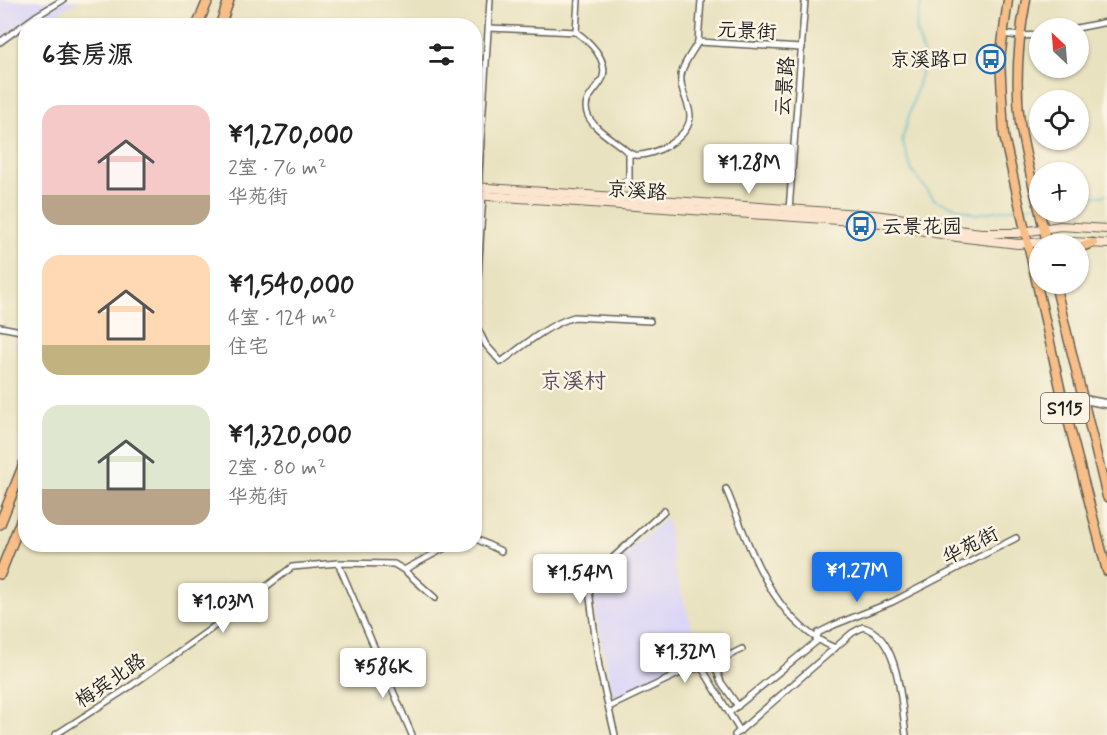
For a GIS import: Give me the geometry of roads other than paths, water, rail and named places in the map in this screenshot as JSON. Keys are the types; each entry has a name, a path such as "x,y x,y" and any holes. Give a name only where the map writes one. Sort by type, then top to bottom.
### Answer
{"highway":[{"path":"200,18 208,0"},
{"path":"223,18 229,0"},
{"path":"0,524 18,479"},
{"path":"0,574 18,528"}],"main road":[{"path":"1002,34 1008,0"},
{"path":"1026,0 1017,63 1021,126 1029,165"},
{"name":"S115","path":"1002,34 1000,75 1002,120 1064,401 1107,572"},
{"name":"京溪路","path":"482,190 889,217 964,231 999,233 1060,226 1107,229"},
{"name":"京溪路","path":"483,195 866,222 966,238 1028,244"},
{"path":"1042,222 1045,234"},
{"name":"京溪路","path":"1089,243 1107,244"},
{"path":"1089,244 1093,243"},
{"name":"S115","path":"1057,294 1107,497"}],"street":[{"path":"33,18 63,0"},
{"path":"482,109 490,0"},
{"path":"576,32 578,0"},
{"name":"元景街","path":"701,0 698,42 802,48"},
{"name":"云景路","path":"789,210 806,0"},
{"path":"1089,26 1107,22"},
{"path":"489,28 576,32 584,37 599,55 603,66 603,77 587,100 586,111 590,120 634,155 654,152 678,138 686,129 690,116 683,93 682,72 698,42"},
{"path":"0,42 18,29"},
{"path":"1002,34 1029,36"},
{"path":"613,198 616,187 629,179 629,153"},
{"path":"482,211 483,195"},
{"path":"482,337 501,362 528,342 564,320 574,317 650,321"},
{"path":"0,327 18,330"},
{"path":"1082,399 1107,404"},
{"path":"726,489 766,582 780,604 817,641 836,648"},
{"path":"615,735 596,650 590,582 595,574 664,511"},
{"name":"华苑街","path":"730,712 817,641 818,633 892,602 1016,538"},
{"path":"482,542 501,551"},
{"path":"435,598 405,570 438,552"},
{"path":"338,563 412,735"},
{"name":"梅宾北路","path":"55,735 208,631 292,567 338,563 394,564 405,570"},
{"path":"609,707 689,669 702,668 730,712 738,733 860,628 868,628 876,633 893,658 906,735"},
{"path":"738,706 721,682 714,663 742,649"}],"waterway":[{"path":"922,0 916,28 925,60 902,140 912,171 935,200 976,214 1017,208"},
{"path":"1089,197 1107,195"},
{"path":"1024,207 1029,206"}],"place":[{"name":"京溪路口","path":"991,59"},
{"name":"云景花园","path":"861,226"}],"district":[{"name":"京溪村","path":"573,380"}]}
